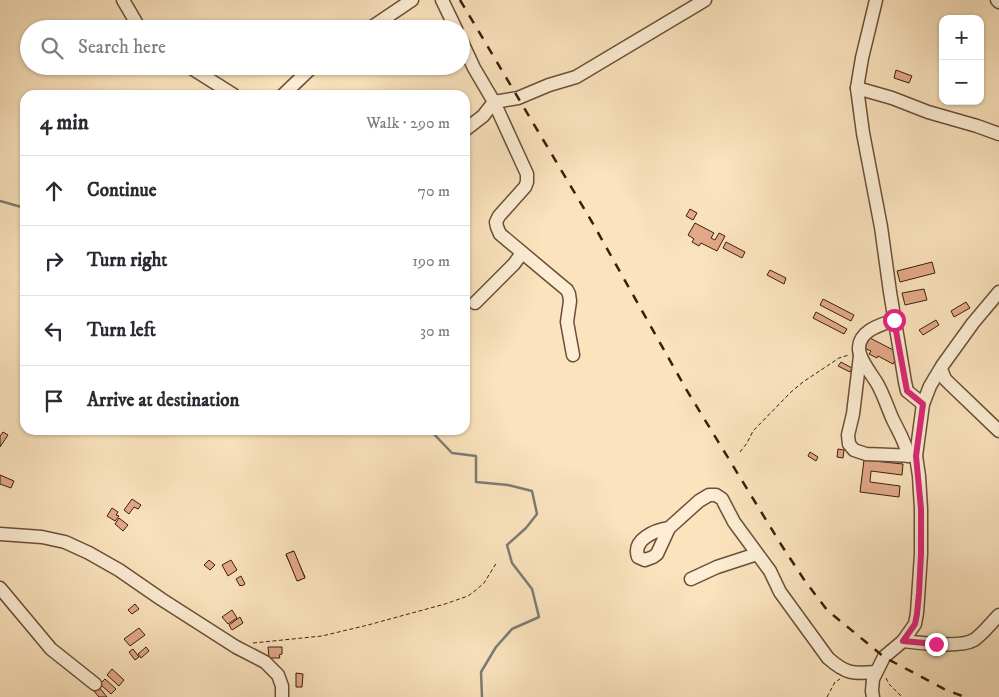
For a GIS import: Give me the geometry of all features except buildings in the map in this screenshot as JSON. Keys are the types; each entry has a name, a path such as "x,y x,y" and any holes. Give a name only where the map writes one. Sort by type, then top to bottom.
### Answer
{"street":[{"path":"123,0 135,20"},
{"path":"382,20 412,0"},
{"path":"442,0 452,20"},
{"path":"470,126 483,116 494,102 518,98 549,85 576,77 705,0"},
{"path":"876,0 862,58 858,88 863,133 881,227 894,320 907,391 923,404"},
{"path":"470,59 494,102 526,171 525,187 498,216 497,227 500,234 567,290 570,301 567,322 573,355"},
{"path":"202,75 226,90"},
{"path":"288,90 304,75"},
{"path":"858,88 999,134"},
{"path":"475,303 514,264 522,253"},
{"path":"912,456 923,404 930,386 973,323 999,292"},
{"path":"894,320 875,327 860,342 853,414 848,435 849,444 854,450 866,454 912,456"},
{"path":"860,354 878,386 912,456 921,509 919,593 915,624 903,641 884,657 873,679 873,697"},
{"path":"941,369 946,379 956,391 999,432"},
{"path":"669,528 700,501 709,495 716,495 722,499 734,522 770,571 780,592 828,658 837,666 851,672 879,667"},
{"path":"0,534 65,542 119,570 236,647 265,662 278,675 282,686 282,697"},
{"path":"691,578 757,554"},
{"path":"0,588 51,649 95,684"},
{"path":"903,641 936,644 968,642 978,636 999,615"}],"path":[{"path":"740,452 753,431 803,382 839,358 860,354"},
{"path":"236,647 256,642 322,636 445,604 468,596 476,590 484,583 497,562"},
{"path":"879,667 902,697"},
{"path":"827,697 835,682 851,672"}],"waterway":[{"path":"0,201 20,207"},
{"path":"435,435 452,453 476,456 476,482 508,485 532,491 537,514 526,528 507,545 512,563 532,589 539,617 512,629 496,647 481,672 482,697"}],"railway":[{"path":"460,0 592,222 686,389 805,581 827,610 884,657 946,690 965,697"}],"route":[{"path":"894,320 907,391 923,404 916,456 921,509 919,593 915,624 903,641 936,644"}]}
